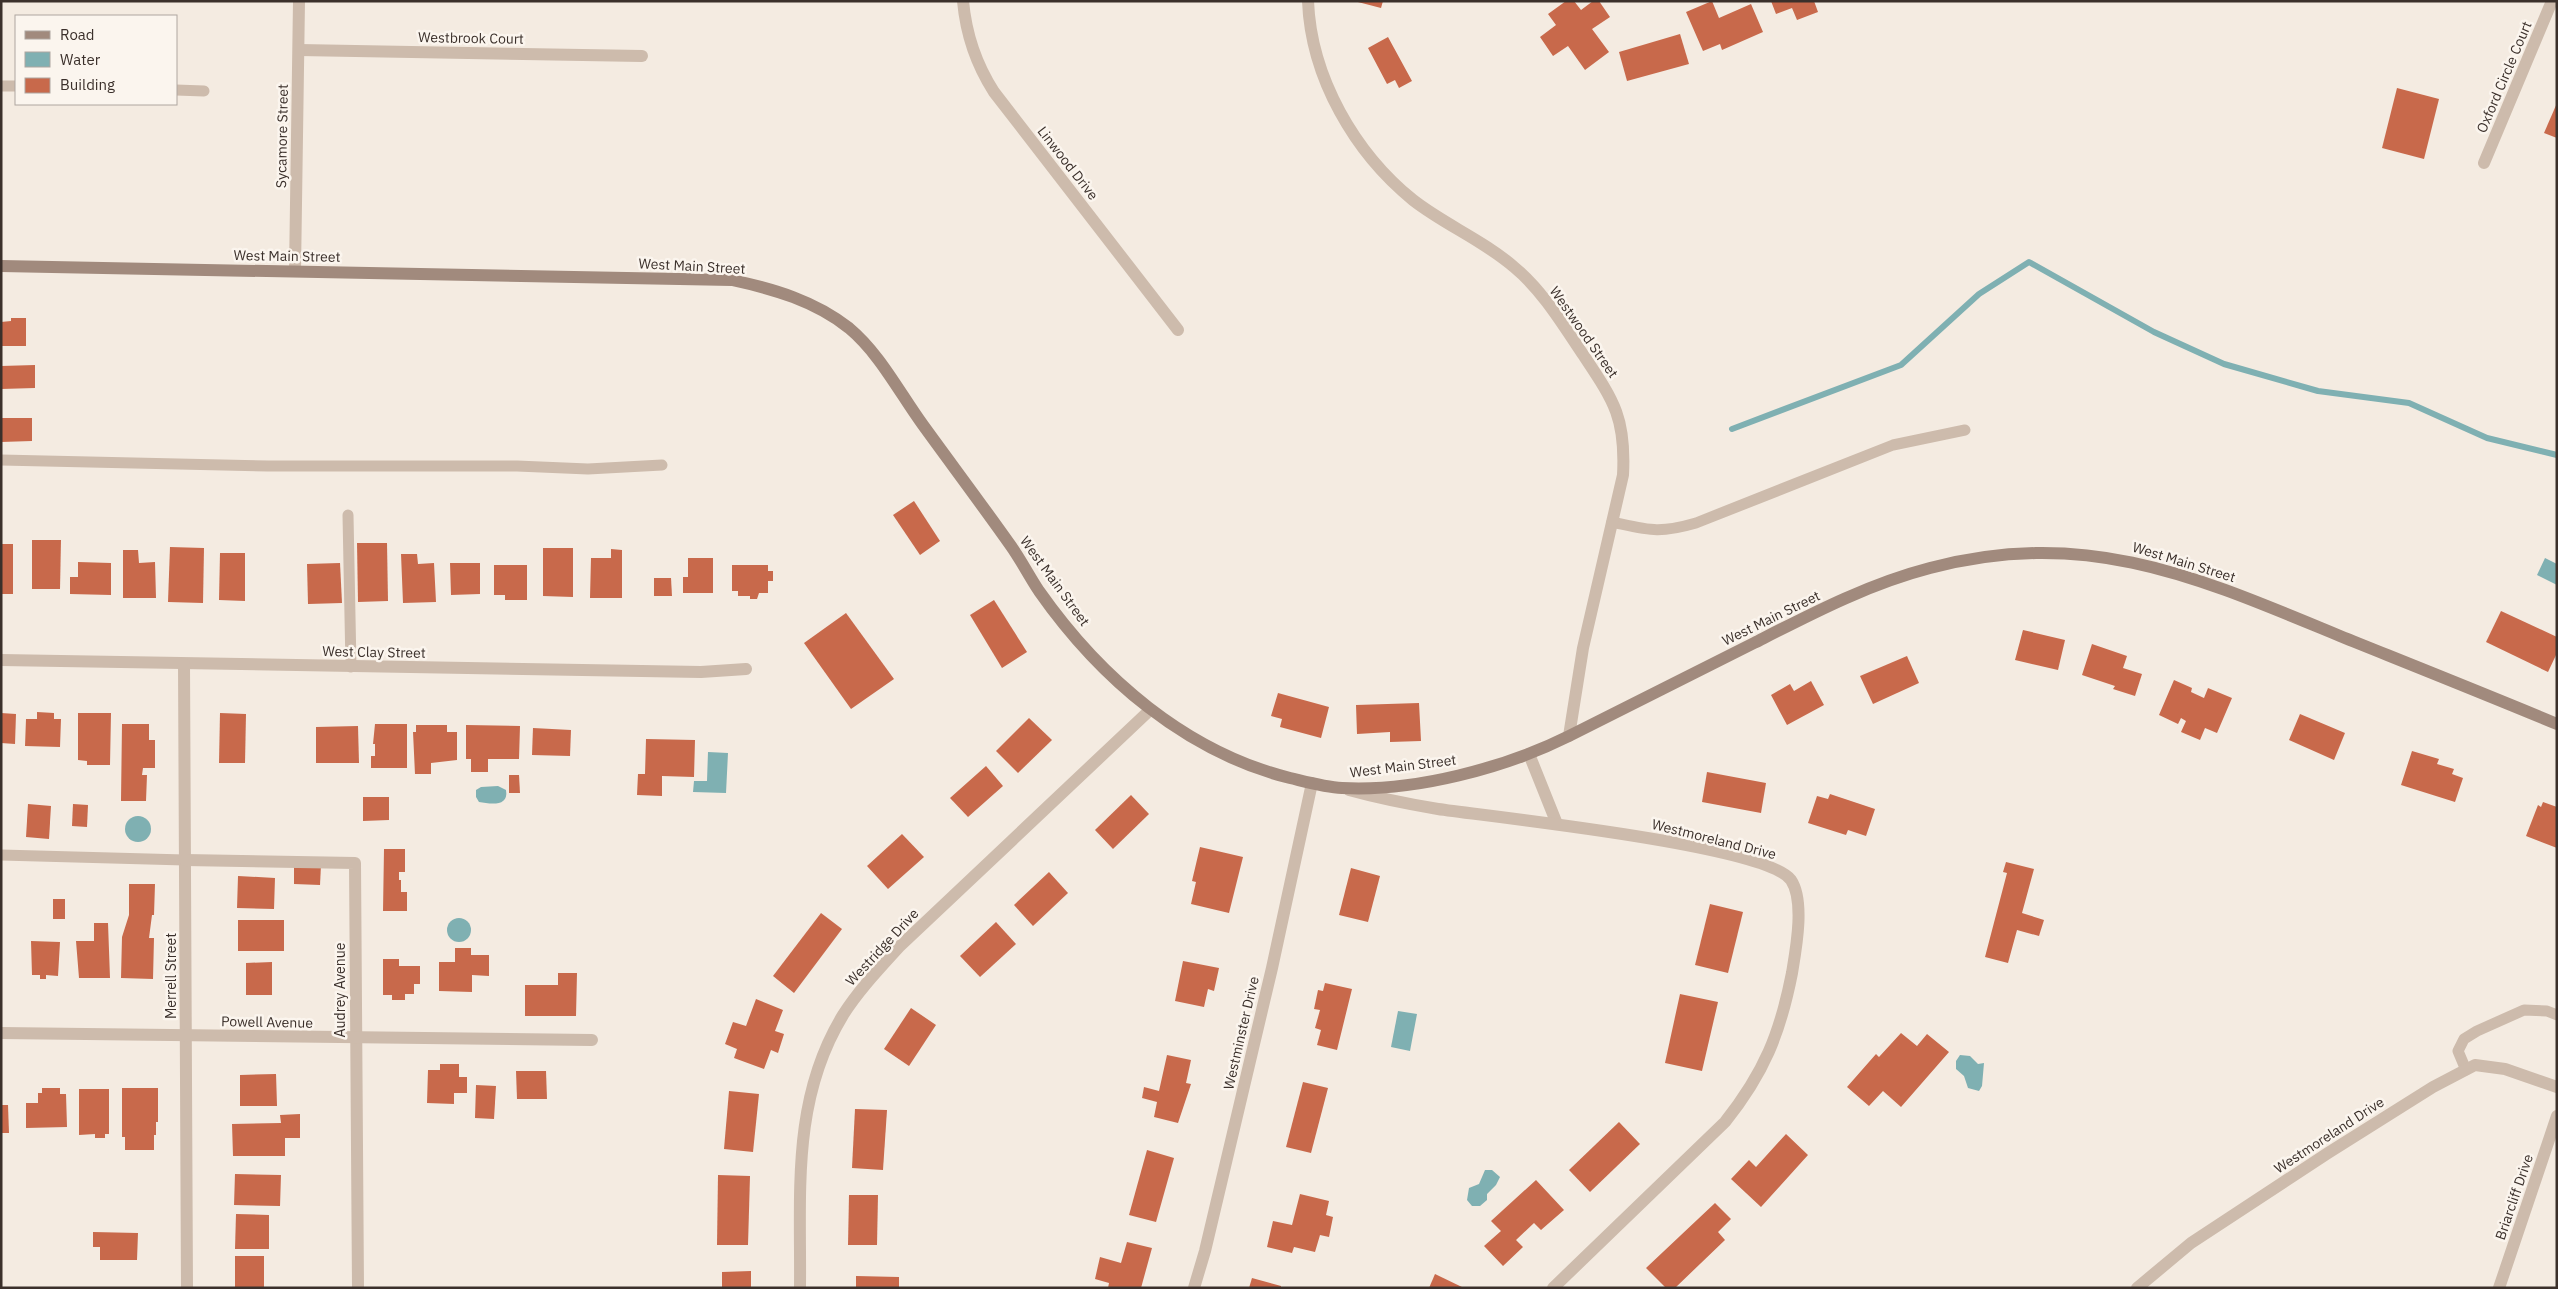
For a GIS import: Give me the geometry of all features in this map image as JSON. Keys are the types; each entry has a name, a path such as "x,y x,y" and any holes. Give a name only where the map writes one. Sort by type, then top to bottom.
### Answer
{"main road":[{"name":"West Main Street","path":"1,266 732,280 798,298 825,311 849,329 871,350 1012,547 1040,591 1072,633 1112,676 1150,710 1190,737 1225,756 1261,771 1312,783 1342,788 1432,780 1474,772 1529,754 1569,736 1803,618 1869,588 1906,575 1960,561 1990,556 2046,552 2124,559 2179,573 2246,597 2557,724"}],"street":[{"name":"Sycamore Street","path":"295,271 299,1"},
{"name":"Linwood Drive","path":"963,1 965,21 973,52 994,92 1178,330"},
{"name":"Westwood Street","path":"1308,1 1314,41 1324,76 1342,116 1360,144 1385,175 1414,201 1485,244 1515,268 1555,312 1613,398 1621,425 1624,450 1623,474 1583,648 1569,736"},
{"name":"Oxford Circle Court","path":"2484,163 2552,1"},
{"name":"Westbrook Court","path":"299,50 642,56"},
{"name":"West Clay Street","path":"1,660 701,672 746,669"},
{"name":"Merrell Street","path":"184,664 187,1288"},
{"name":"Westridge Drive","path":"800,1288 801,1146 806,1110 813,1081 826,1047 844,1014 865,984 899,947 1150,710"},
{"path":"1529,754 1557,824"},
{"name":"Westminster Drive","path":"1194,1288 1206,1251 1272,968 1312,783"},
{"name":"Westmoreland Drive","path":"1342,788 1437,809 1640,836 1768,866 1780,871 1790,880 1797,894 1798,915 1795,956 1786,1000 1776,1039 1762,1070 1746,1096 1725,1122 1553,1288"},
{"name":"Audrey Avenue","path":"185,860 356,863 355,1037 358,1288"},
{"name":"Powell Avenue","path":"1,1033 592,1040"},
{"name":"Westmoreland Drive","path":"2136,1288 2191,1243 2434,1086 2466,1070 2476,1066 2491,1066 2557,1087"},
{"name":"Briarcliff Drive","path":"2499,1288 2557,1116"}],"lane":[{"path":"1,86 15,86"},
{"path":"178,90 204,91"},
{"path":"1612,522 1654,532 1673,530 1696,523 1893,445 1965,430"},
{"path":"1,460 268,466 517,466 588,469 662,465"},
{"path":"348,515 351,667"},
{"path":"1,855 185,860"},
{"path":"2466,1070 2458,1051 2464,1039 2476,1031 2524,1010 2547,1011 2557,1015"}],"water":[{"path":"2545,558 2557,564 2557,585 2537,575"},
{"path":"708,752 728,753 726,793 693,792 694,781 707,781"},
{"path":"498,786 506,790 505,799 502,802 494,804 479,802 476,797 476,790 481,787"},
{"path":"138,816 147,820 151,829 147,838 138,842 129,838 125,829 129,820"},
{"path":"459,918 467,922 471,930 467,938 459,942 451,938 447,930 451,922"},
{"path":"1398,1011 1417,1014 1410,1051 1391,1047"},
{"path":"1960,1055 1970,1056 1978,1064 1984,1063 1982,1086 1979,1091 1968,1088 1964,1076 1956,1069 1956,1061"},
{"path":"1485,1170 1492,1170 1500,1177 1496,1185 1487,1194 1487,1200 1480,1206 1472,1206 1467,1200 1469,1188 1479,1184"}],"building":[{"path":"1354,1 1383,1 1381,8"},
{"path":"1566,1 1574,1 1581,10 1593,1 1599,1 1610,17 1592,29 1609,52 1585,70 1568,46 1553,56 1540,37 1556,25 1548,14"},
{"path":"1712,1 1719,18 1751,4 1763,32 1722,50 1720,44 1703,51 1686,12"},
{"path":"1771,1 1814,1 1818,12 1797,20 1792,8 1776,14"},
{"path":"1680,34 1689,64 1627,81 1619,52"},
{"path":"1388,37 1412,81 1399,88 1395,80 1387,84 1368,48"},
{"path":"2397,88 2439,99 2424,159 2382,148"},
{"path":"2557,103 2557,138 2544,133"},
{"path":"11,318 26,318 26,346 1,346 1,322 11,321"},
{"path":"35,365 35,388 1,389 1,366"},
{"path":"1,418 32,418 32,441 1,442"},
{"path":"914,501 940,541 920,555 893,515"},
{"path":"32,540 61,540 60,589 32,589"},
{"path":"357,543 387,543 388,601 358,602"},
{"path":"1,544 13,544 13,594 1,594"},
{"path":"170,547 204,548 203,603 168,602"},
{"path":"543,548 573,548 573,597 543,596"},
{"path":"611,549 622,550 622,598 590,598 591,558 611,558"},
{"path":"123,550 138,550 139,563 155,562 156,598 123,598"},
{"path":"220,553 245,553 245,601 219,600"},
{"path":"401,554 417,554 418,564 434,563 436,602 403,603"},
{"path":"688,558 713,558 713,593 683,593 683,577 688,577"},
{"path":"78,562 111,563 111,595 70,594 70,577 78,577"},
{"path":"340,563 342,603 308,604 307,564"},
{"path":"450,563 480,563 480,594 451,595"},
{"path":"494,565 527,565 527,600 505,600 505,595 494,595"},
{"path":"732,565 768,565 768,571 773,571 773,581 768,581 768,593 759,593 757,599 750,599 750,596 738,596 738,591 732,591"},
{"path":"654,578 671,578 672,596 654,596"},
{"path":"994,600 1027,652 1002,668 970,615"},
{"path":"2501,611 2557,637 2557,653 2548,672 2486,642"},
{"path":"846,613 894,679 851,709 804,643"},
{"path":"2023,630 2065,640 2058,670 2015,660"},
{"path":"2092,644 2127,656 2123,668 2142,674 2135,696 2113,689 2115,686 2082,675"},
{"path":"1907,656 1919,683 1873,704 1860,676"},
{"path":"2174,680 2192,688 2191,692 2204,698 2208,688 2232,698 2217,733 2205,728 2200,740 2181,732 2186,721 2181,718 2178,724 2159,715"},
{"path":"1811,681 1824,705 1787,725 1771,695 1790,684 1794,691"},
{"path":"1278,693 1329,707 1321,738 1280,727 1282,719 1271,716"},
{"path":"1419,703 1421,741 1390,742 1390,732 1357,734 1356,705"},
{"path":"37,712 54,713 54,719 61,719 60,747 25,746 26,719 37,719"},
{"path":"1,713 16,714 15,744 1,743"},
{"path":"78,713 111,713 110,765 87,765 87,761 78,760"},
{"path":"220,713 246,714 245,763 219,763"},
{"path":"2300,714 2345,733 2334,760 2289,740"},
{"path":"1029,718 1052,740 1018,773 996,751"},
{"path":"122,724 149,724 149,740 155,740 155,768 143,768 142,775 147,775 146,801 121,801"},
{"path":"375,724 407,724 407,768 371,768 371,756 375,756 375,744 373,744"},
{"path":"416,725 447,725 447,732 457,732 457,760 431,763 431,774 415,774 413,732 416,732"},
{"path":"466,725 520,726 519,759 488,759 488,772 471,772 471,759 466,759"},
{"path":"358,726 359,763 316,763 316,727"},
{"path":"533,728 571,730 570,756 532,755"},
{"path":"646,739 695,740 694,777 662,776 662,796 637,795 638,774 645,774"},
{"path":"2412,751 2439,759 2437,764 2454,769 2452,774 2463,778 2455,802 2401,785"},
{"path":"986,766 1003,786 968,817 950,798"},
{"path":"1707,772 1766,783 1761,813 1702,802"},
{"path":"509,775 519,775 520,793 509,793"},
{"path":"1830,794 1875,809 1866,836 1848,830 1846,835 1808,823 1817,796 1828,799"},
{"path":"1131,795 1149,814 1113,849 1095,830"},
{"path":"363,797 389,797 389,820 363,821"},
{"path":"2543,802 2557,807 2557,848 2526,836 2538,805 2541,807"},
{"path":"28,804 51,806 49,839 26,837"},
{"path":"73,804 88,805 87,827 72,826"},
{"path":"902,834 924,857 888,889 867,866"},
{"path":"1200,847 1243,857 1229,913 1191,904 1196,882 1192,881"},
{"path":"384,849 405,849 405,872 399,872 399,880 401,880 401,892 407,892 407,911 383,911"},
{"path":"2006,862 2034,869 2022,913 2044,920 2039,936 2017,930 2008,963 1985,957 2007,873 2003,872"},
{"path":"294,865 321,865 320,885 294,884"},
{"path":"1351,868 1380,876 1368,922 1339,915"},
{"path":"1049,872 1068,893 1033,926 1014,905"},
{"path":"238,876 275,878 274,909 237,908"},
{"path":"129,884 155,884 154,915 152,915 149,938 154,938 153,979 121,978 122,937 129,915"},
{"path":"53,899 65,899 65,919 53,919"},
{"path":"1710,904 1743,912 1728,973 1695,965"},
{"path":"821,913 842,929 794,993 773,976"},
{"path":"238,920 284,920 284,951 238,951"},
{"path":"996,922 1016,944 980,977 960,956"},
{"path":"94,923 108,923 110,978 79,978 76,941 94,941"},
{"path":"31,941 60,942 58,976 46,975 46,979 40,979 40,975 32,975"},
{"path":"455,948 471,948 471,955 489,955 489,976 472,975 472,992 439,991 439,962 455,962"},
{"path":"383,959 399,959 399,966 420,966 420,984 414,984 414,994 405,994 405,1000 392,1000 392,995 383,995"},
{"path":"1183,961 1219,968 1214,991 1208,989 1204,1007 1175,1001"},
{"path":"272,962 272,995 246,995 246,963"},
{"path":"558,973 577,973 576,1016 525,1016 525,985 558,985"},
{"path":"1325,983 1352,989 1337,1050 1317,1045 1321,1030 1315,1028 1320,1010 1314,1009 1318,990 1323,991"},
{"path":"1680,994 1718,1002 1702,1071 1665,1063"},
{"path":"756,999 783,1010 775,1031 784,1034 778,1053 771,1050 764,1069 734,1058 737,1049 725,1044 733,1022 746,1026"},
{"path":"911,1008 936,1025 909,1066 884,1049"},
{"path":"1901,1033 1917,1046 1927,1034 1949,1052 1901,1107 1883,1091 1869,1106 1847,1087 1876,1054 1879,1057"},
{"path":"1167,1055 1191,1060 1186,1083 1191,1084 1178,1123 1154,1117 1157,1102 1142,1098 1144,1087 1159,1091"},
{"path":"440,1064 459,1064 459,1077 467,1077 467,1093 454,1093 454,1104 427,1103 428,1070 440,1070"},
{"path":"516,1071 546,1071 547,1099 517,1099"},
{"path":"276,1074 277,1106 240,1106 240,1075"},
{"path":"1303,1082 1328,1088 1311,1153 1286,1147"},
{"path":"476,1085 496,1086 494,1119 475,1118"},
{"path":"42,1088 60,1088 60,1094 66,1094 67,1127 26,1128 26,1103 38,1103 38,1093 42,1093"},
{"path":"122,1088 158,1088 158,1122 156,1122 156,1135 154,1135 154,1150 125,1150 125,1137 122,1137"},
{"path":"79,1089 109,1089 109,1134 105,1134 105,1138 95,1138 95,1134 79,1135"},
{"path":"729,1091 759,1094 753,1152 724,1149"},
{"path":"1,1105 8,1105 9,1133 1,1133"},
{"path":"855,1109 887,1110 883,1170 852,1168"},
{"path":"300,1114 300,1138 285,1138 285,1156 233,1156 232,1124 281,1123 280,1115"},
{"path":"1619,1122 1640,1144 1590,1192 1569,1170"},
{"path":"1786,1134 1808,1155 1761,1207 1731,1179 1749,1160 1756,1167"},
{"path":"1147,1150 1174,1158 1156,1222 1129,1215"},
{"path":"235,1174 281,1175 280,1206 234,1205"},
{"path":"718,1175 750,1176 748,1245 717,1245"},
{"path":"1536,1180 1564,1210 1541,1230 1534,1223 1516,1240 1523,1247 1503,1266 1484,1246 1501,1231 1491,1221"},
{"path":"1300,1194 1329,1201 1326,1215 1333,1217 1329,1237 1320,1235 1315,1252 1294,1247 1292,1253 1267,1247 1273,1221 1292,1225"},
{"path":"849,1195 878,1195 877,1245 848,1245"},
{"path":"1715,1203 1731,1219 1718,1232 1725,1240 1675,1288 1666,1288 1646,1268"},
{"path":"236,1214 269,1215 269,1249 235,1249"},
{"path":"93,1232 138,1233 137,1260 100,1260 100,1247 93,1247"},
{"path":"1127,1242 1152,1248 1141,1288 1108,1288 1109,1283 1095,1279 1100,1257 1121,1263"},
{"path":"235,1256 264,1256 264,1288 235,1288"},
{"path":"751,1271 751,1288 722,1288 722,1272"},
{"path":"1435,1274 1464,1288 1429,1288"},
{"path":"856,1276 899,1277 899,1288 856,1288"},
{"path":"1252,1278 1281,1286 1281,1288 1249,1288"}],"waterway":[{"path":"1732,429 1901,365 1979,294 2029,262 2154,332 2224,364 2318,391 2409,403 2487,438 2557,455"}]}
